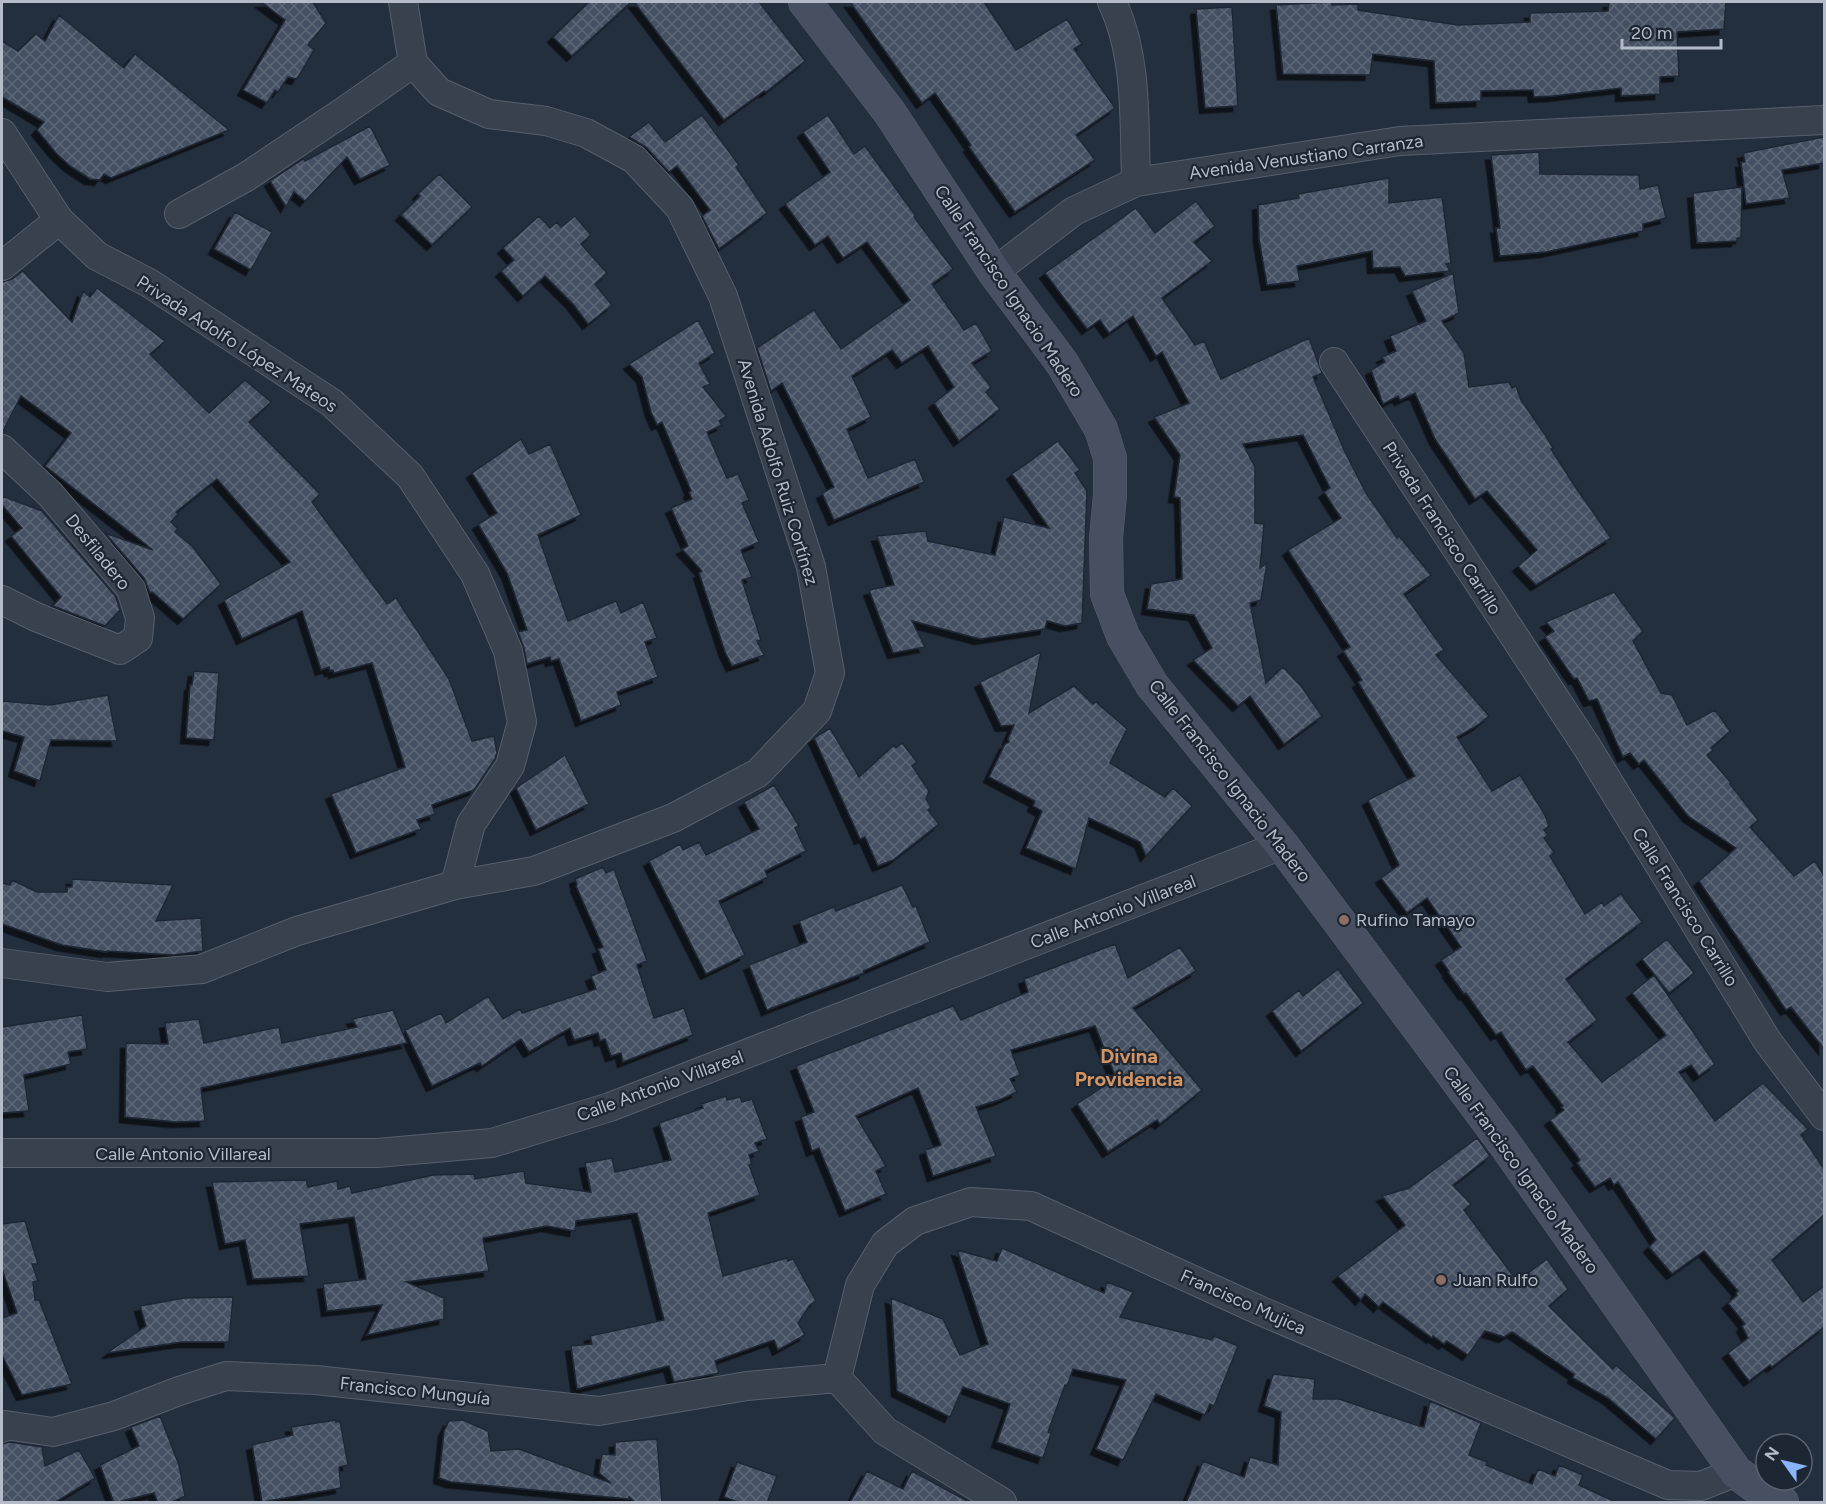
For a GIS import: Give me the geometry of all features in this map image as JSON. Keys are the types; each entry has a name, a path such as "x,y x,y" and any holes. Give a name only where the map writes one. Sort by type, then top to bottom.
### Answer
{"main road":[{"name":"Calle Francisco Ignacio Madero","path":"805,2 890,113 994,272 1062,363 1101,429 1110,458 1110,495 1106,538 1107,594 1123,636 1152,685 1282,845 1504,1143 1736,1472 1771,1498 1782,1503"}],"street":[{"path":"179,214 246,177 413,63 404,2"},
{"path":"1112,2 1121,22 1132,84 1136,182"},
{"name":"Avenida Adolfo Ruiz Cortínez","path":"2,963 107,977 202,969 297,931 455,885 534,870 674,818 758,773 817,711 830,673 807,556 723,296 680,208 634,159 586,133 546,121 489,114 439,92 413,63"},
{"name":"Avenida Venustiano Carranza","path":"994,272 1074,211 1136,182 1400,141 1824,120"},
{"name":"Privada Adolfo López Mateos","path":"2,133 59,220 97,256 149,283 332,403 410,476 475,574 508,651 522,722 510,766 471,824 455,885"},
{"path":"2,266 59,220"},
{"name":"Privada Francisco Carrillo","path":"1334,362 1551,693"},
{"name":"Desfiladero","path":"2,449 50,494 131,589 141,618 138,638 120,650 36,617 2,600"},
{"name":"Calle Francisco Carrillo","path":"1551,693 1587,747 1768,1042 1824,1116"},
{"name":"Calle Antonio Villareal","path":"2,1153 376,1153 492,1143 621,1103 1282,845"},
{"name":"Francisco Mujica","path":"837,1378 860,1286 885,1244 915,1221 971,1202 1031,1206 1272,1316 1668,1485 1701,1486 1736,1472"},
{"name":"Francisco Munguía","path":"3,1425 53,1432 114,1416 226,1376 316,1380 599,1411 747,1386 837,1378"},
{"path":"837,1378 885,1431 1002,1503"}],"building":[{"path":"261,2 313,2 326,23 308,45 314,50 297,79 288,77 278,92 275,90 267,103 243,90 285,20"},
{"path":"589,2 631,2 572,56 553,37"},
{"path":"634,2 759,2 805,61 766,92 764,91 724,120"},
{"path":"850,2 984,2 1016,50 1067,19 1082,44 1074,49 1115,108 1076,135 1095,160 1015,212 969,147 971,145 935,93 922,103"},
{"path":"1332,2 1332,5 1358,4 1358,10 1458,25 1530,22 1530,13 1608,11 1609,2 1726,2 1724,29 1677,32 1679,76 1660,77 1660,94 1621,96 1621,88 1534,97 1533,90 1481,91 1481,101 1436,103 1434,61 1373,54 1370,75 1283,74 1276,5"},
{"path":"1232,7 1238,106 1205,108 1196,9"},
{"path":"59,15 124,68 135,54 229,130 111,178 104,174 100,180 90,179 70,166 37,130 44,122 2,97 2,41 18,51 36,34 45,41"},
{"path":"702,115 739,165 736,167 767,213 719,249 702,216 710,210 677,166 669,172 646,147 629,137 649,122 665,142"},
{"path":"828,115 854,154 865,146 953,269 932,284 964,330 976,323 992,351 972,363 991,387 986,392 1000,409 959,441 934,403 954,387 928,346 902,363 892,350 852,376 871,417 847,429 868,478 915,459 924,482 834,520 822,493 834,487 782,383 771,391 757,348 814,310 841,349 910,300 867,242 843,258 828,236 815,245 785,204 830,172 803,132"},
{"path":"370,126 390,165 360,179 347,157 305,201 294,192 286,207 270,181 303,159 305,161"},
{"path":"1824,137 1824,163 1782,170 1790,198 1746,204 1741,162 1745,162 1743,153"},
{"path":"1539,152 1540,174 1639,175 1640,189 1658,185 1666,218 1643,224 1643,231 1546,252 1500,256 1496,228 1500,228 1491,155"},
{"path":"439,174 472,207 432,245 401,215 420,196 418,194"},
{"path":"1389,178 1389,203 1442,197 1451,263 1446,264 1450,271 1405,276 1400,267 1373,268 1372,251 1297,266 1300,281 1267,285 1259,239 1258,205 1299,198 1298,194"},
{"path":"1742,187 1741,238 1737,238 1737,241 1697,243 1693,193"},
{"path":"1196,201 1215,226 1194,242 1212,261 1162,298 1195,345 1204,341 1221,379 1309,338 1322,373 1313,377 1345,452 1366,493 1397,538 1399,536 1431,575 1404,594 1444,650 1436,655 1489,716 1457,737 1492,791 1520,775 1545,815 1549,826 1544,830 1548,835 1544,838 1554,852 1550,856 1585,914 1602,902 1604,906 1621,894 1642,922 1566,979 1597,1020 1568,1042 1602,1082 1666,1035 1632,993 1654,975 1715,1064 1699,1076 1691,1065 1679,1072 1715,1121 1763,1083 1808,1129 1801,1135 1824,1169 1824,1215 1772,1260 1803,1302 1824,1286 1824,1327 1772,1367 1770,1365 1749,1381 1728,1353 1748,1338 1742,1326 1745,1324 1728,1303 1738,1291 1704,1251 1672,1274 1649,1247 1656,1240 1618,1182 1614,1185 1610,1178 1595,1187 1577,1163 1580,1160 1550,1120 1564,1110 1561,1107 1563,1106 1533,1066 1526,1070 1501,1032 1496,1035 1441,960 1461,947 1427,898 1407,913 1381,878 1399,865 1368,800 1415,776 1358,682 1362,680 1343,651 1350,647 1288,550 1341,518 1324,492 1330,488 1303,435 1243,444 1255,467 1255,523 1264,524 1260,568 1267,563 1261,600 1250,603 1266,683 1283,667 1301,686 1322,716 1284,744 1250,696 1238,706 1193,660 1212,648 1194,615 1147,609 1151,584 1182,579 1180,498 1174,497 1180,455 1154,417 1189,403 1162,352 1156,356 1133,316 1109,333 1100,320 1087,329 1045,273 1136,208 1155,233"},
{"path":"235,212 272,232 251,270 214,249"},
{"path":"539,216 550,228 557,222 561,227 575,216 591,235 581,244 607,273 595,284 612,305 588,324 573,304 545,276 523,296 501,271 514,260 503,248"},
{"path":"23,271 72,322 83,291 90,297 97,288 165,341 150,354 209,413 245,380 271,402 249,422 320,494 312,502 387,604 396,598 449,679 472,741 494,736 497,753 495,759 474,790 432,805 435,814 417,820 421,829 356,853 331,794 405,767 372,663 334,673 329,667 321,670 302,611 242,639 224,600 290,562 217,479 176,512 178,514 171,522 178,529 175,532 192,546 221,584 183,619 152,592 150,593 144,578 105,533 153,550 45,466 71,433 21,396 2,433 2,282 12,279"},
{"path":"1453,273 1459,313 1442,321 1464,353 1469,387 1509,382 1512,388 1516,386 1521,400 1546,436 1553,448 1551,449 1611,538 1536,585 1518,566 1537,550 1487,491 1475,499 1435,439 1415,393 1400,400 1398,396 1383,404 1371,370 1385,362 1382,357 1396,351 1390,336 1426,321 1412,291"},
{"path":"698,320 715,353 699,363 710,384 703,387 726,416 719,421 722,425 707,432 727,478 738,474 749,500 742,503 759,542 741,550 752,577 742,580 761,640 757,641 764,655 732,666 725,652 699,573 702,571 682,549 688,546 671,508 692,499 689,492 691,491 662,422 657,425 651,412 642,377 629,364"},
{"path":"521,439 529,454 550,444 581,515 538,535 568,621 616,601 621,613 643,602 657,638 645,642 658,677 617,692 621,705 581,721 559,659 551,661 550,657 527,664 518,632 527,630 507,573 478,524 497,513 472,473"},
{"path":"1058,441 1080,470 1075,473 1087,491 1082,623 1065,626 1047,621 1045,629 980,639 912,621 925,647 893,653 869,590 894,585 877,536 926,531 928,541 995,555 1004,517 1049,528 1012,474"},
{"path":"2,496 42,511 116,597 120,610 105,626 53,606 61,597 11,536 22,528 2,505"},
{"path":"1614,592 1643,631 1633,641 1661,693 1672,695 1687,725 1715,710 1730,731 1711,748 1713,750 1707,755 1758,820 1750,827 1794,876 1815,861 1824,876 1824,1049 1791,1007 1786,1010 1699,881 1736,848 1688,816 1644,760 1639,764 1630,753 1623,757 1597,699 1589,701 1577,678 1574,679 1545,637 1554,631 1546,622"},
{"path":"1041,652 1029,713 1074,686 1093,704 1096,702 1127,729 1110,763 1165,797 1173,788 1192,806 1146,856 1140,842 1089,818 1076,869 1026,848 1042,811 1033,806 1035,801 989,777 1005,744 1009,742 1008,739 1014,725 1001,726 980,682"},
{"path":"194,671 219,673 214,740 186,738 190,685 192,685"},
{"path":"108,695 117,741 51,740 40,781 14,771 24,737 2,731 2,701 50,705"},
{"path":"830,728 859,777 894,745 896,748 902,743 917,762 912,766 929,791 926,799 931,807 928,810 939,824 893,860 878,866 865,837 860,839 814,738"},
{"path":"565,755 589,804 536,830 516,788"},
{"path":"774,785 799,826 795,828 806,851 765,871 768,877 719,901 745,955 706,974 649,861 680,844 683,850 699,842 706,855 759,829 744,802"},
{"path":"603,867 606,873 614,869 647,961 637,965 654,1018 684,1008 693,1035 623,1062 621,1053 611,1056 605,1039 600,1041 598,1033 574,1040 570,1028 529,1052 521,1039 482,1066 480,1063 432,1086 405,1030 441,1013 446,1023 488,996 503,1019 520,1009 522,1013 596,989 591,976 606,970 598,949 603,947 575,879"},
{"path":"72,879 173,885 156,921 201,918 203,951 174,955 107,952 62,945 2,924 2,883 10,885 12,880 37,892 67,892 67,887 72,887"},
{"path":"902,885 913,907 916,906 930,942 863,971 864,973 767,1010 749,965 807,942 799,921 834,907 836,911"},
{"path":"1667,939 1694,973 1669,993 1642,959"},
{"path":"1115,944 1128,978 1180,947 1196,971 1133,1008 1202,1090 1160,1124 1157,1120 1108,1152 1077,1104 1116,1078 1095,1026 1011,1050 1020,1075 1010,1079 1017,1092 976,1107 996,1156 933,1176 925,1150 941,1145 918,1088 856,1116 886,1166 876,1171 886,1194 845,1211 819,1148 812,1151 801,1117 814,1112 796,1066 953,1006 961,1020 1028,992 1024,979"},
{"path":"1338,969 1363,1003 1301,1051 1272,1011 1299,990 1303,996"},
{"path":"393,1010 407,1043 201,1088 205,1121 176,1122 125,1117 126,1043 168,1044 165,1023 199,1019 204,1043 279,1027 282,1043 357,1027 352,1019"},
{"path":"82,1015 87,1049 68,1052 71,1064 24,1075 29,1111 2,1113 2,1027"},
{"path":"726,1096 727,1100 740,1097 742,1102 752,1099 767,1139 755,1143 759,1151 749,1155 752,1164 749,1165 760,1195 708,1213 723,1276 787,1258 788,1261 793,1259 816,1301 810,1305 798,1323 805,1335 778,1350 774,1340 715,1361 719,1373 674,1382 669,1366 577,1389 571,1346 592,1344 590,1336 664,1320 637,1213 576,1221 575,1231 547,1226 483,1238 489,1271 406,1282 444,1298 444,1319 367,1335 382,1305 327,1311 323,1284 366,1279 354,1217 300,1224 309,1276 253,1279 245,1240 225,1244 212,1182 306,1180 308,1187 337,1181 338,1189 350,1186 352,1193 433,1175 474,1174 475,1179 524,1171 526,1183 591,1192 585,1163 612,1158 615,1172 671,1160 659,1123 703,1108 701,1104"},
{"path":"1477,1138 1490,1156 1453,1185 1471,1204 1464,1210 1517,1281 1547,1259 1568,1289 1549,1306 1613,1369 1616,1365 1675,1418 1656,1439 1608,1398 1573,1378 1574,1374 1512,1332 1504,1337 1485,1331 1468,1355 1447,1341 1444,1344 1433,1336 1432,1338 1383,1302 1379,1307 1365,1294 1361,1300 1338,1276 1405,1225 1382,1196 1409,1188"},
{"path":"25,1221 38,1264 32,1264 38,1281 33,1282 35,1300 39,1300 72,1384 22,1395 2,1355 2,1318 17,1313 2,1269 2,1224"},
{"path":"1002,1248 1104,1293 1107,1282 1133,1292 1120,1317 1212,1340 1214,1336 1238,1346 1214,1406 1210,1404 1205,1415 1156,1394 1123,1460 1096,1449 1126,1380 1073,1369 1048,1432 1051,1434 1043,1458 997,1442 1010,1404 963,1387 950,1417 897,1391 891,1298 943,1319 960,1355 988,1344 957,1250 997,1261"},
{"path":"233,1297 229,1342 182,1342 107,1353 146,1326 140,1306 184,1298"},
{"path":"1273,1374 1315,1379 1313,1399 1339,1399 1424,1427 1430,1401 1481,1423 1469,1455 1487,1462 1486,1465 1532,1484 1538,1469 1555,1476 1559,1465 1583,1475 1579,1485 1618,1503 1186,1503 1203,1461 1244,1477 1250,1457 1278,1465 1281,1412 1264,1406"},
{"path":"160,1416 179,1465 185,1496 170,1503 158,1503 154,1493 114,1503 100,1465 139,1446 131,1427"},
{"path":"336,1420 336,1422 340,1421 348,1465 339,1467 341,1488 262,1502 252,1445 293,1435 291,1427"},
{"path":"463,1420 488,1431 491,1451 519,1449 611,1483 599,1473 602,1454 615,1455 615,1442 657,1439 662,1503 636,1503 629,1497 629,1499 451,1482 439,1478 444,1431 449,1421"},
{"path":"9,1442 42,1447 45,1466 79,1450 95,1478 54,1503 2,1503 2,1444"},
{"path":"737,1462 777,1476 767,1503 741,1503 724,1497"},
{"path":"867,1471 903,1489 912,1471 971,1503 850,1503"}],"place":[{"name":"Rufino Tamayo","path":"1344,920"},
{"name":"Juan Rulfo","path":"1441,1280"}],"district":[{"name":"Divina Providencia","path":"1129,1068"}]}
